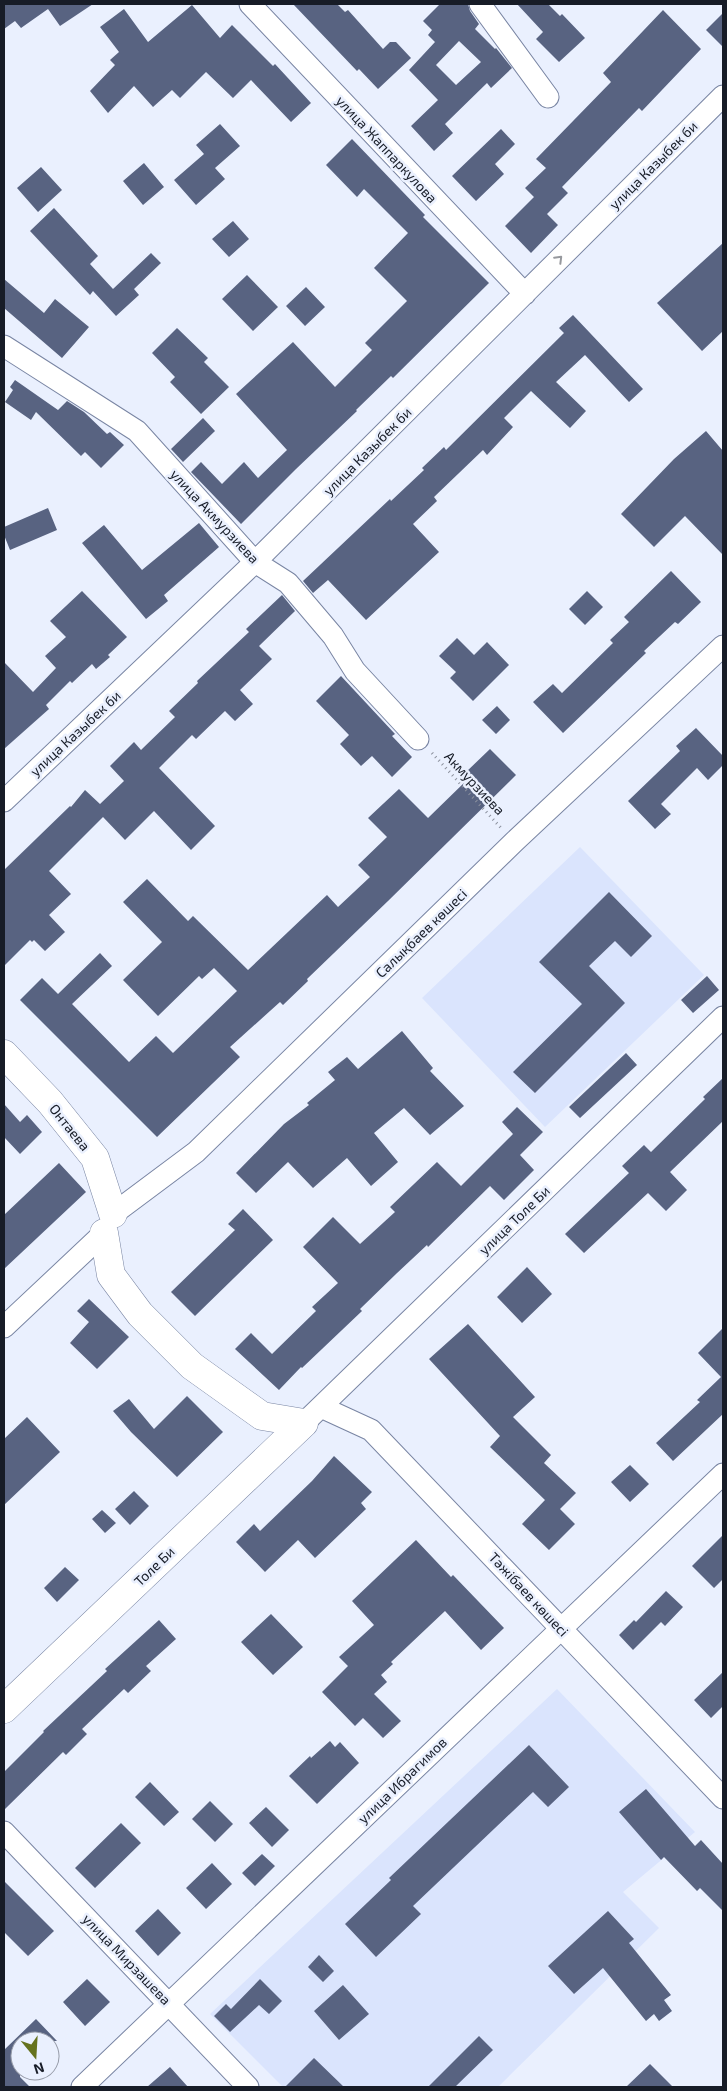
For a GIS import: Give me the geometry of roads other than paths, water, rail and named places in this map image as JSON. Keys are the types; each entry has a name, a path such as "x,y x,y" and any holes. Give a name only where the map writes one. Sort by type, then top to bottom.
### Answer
{"main road":[{"name":"Онтаева","path":"4,1054 50,1102 95,1158 109,1223 111,1275 140,1314 192,1366 262,1416 313,1415"},
{"name":"Толе Би","path":"4,1710 313,1415"}],"street":[{"name":"улица Жаппаркулова","path":"250,4 525,294"},
{"path":"480,4 548,97"},
{"name":"улица Казыбек би","path":"4,801 255,562 723,96"},
{"name":"улица Акмурзиева","path":"4,346 136,431 255,562 288,583 333,636 355,671 418,739"},
{"name":"Салықбаев көшесі","path":"4,1327 109,1223 196,1152 514,842 723,646"},
{"name":"улица Толе Би","path":"313,1415 723,1017"},
{"name":"Тәжібаев көшесі","path":"313,1415 371,1430 723,1798"},
{"name":"улица Ибрагимов","path":"82,2087 723,1474"},
{"name":"улица Мирзашева","path":"4,1832 248,2087"}]}
